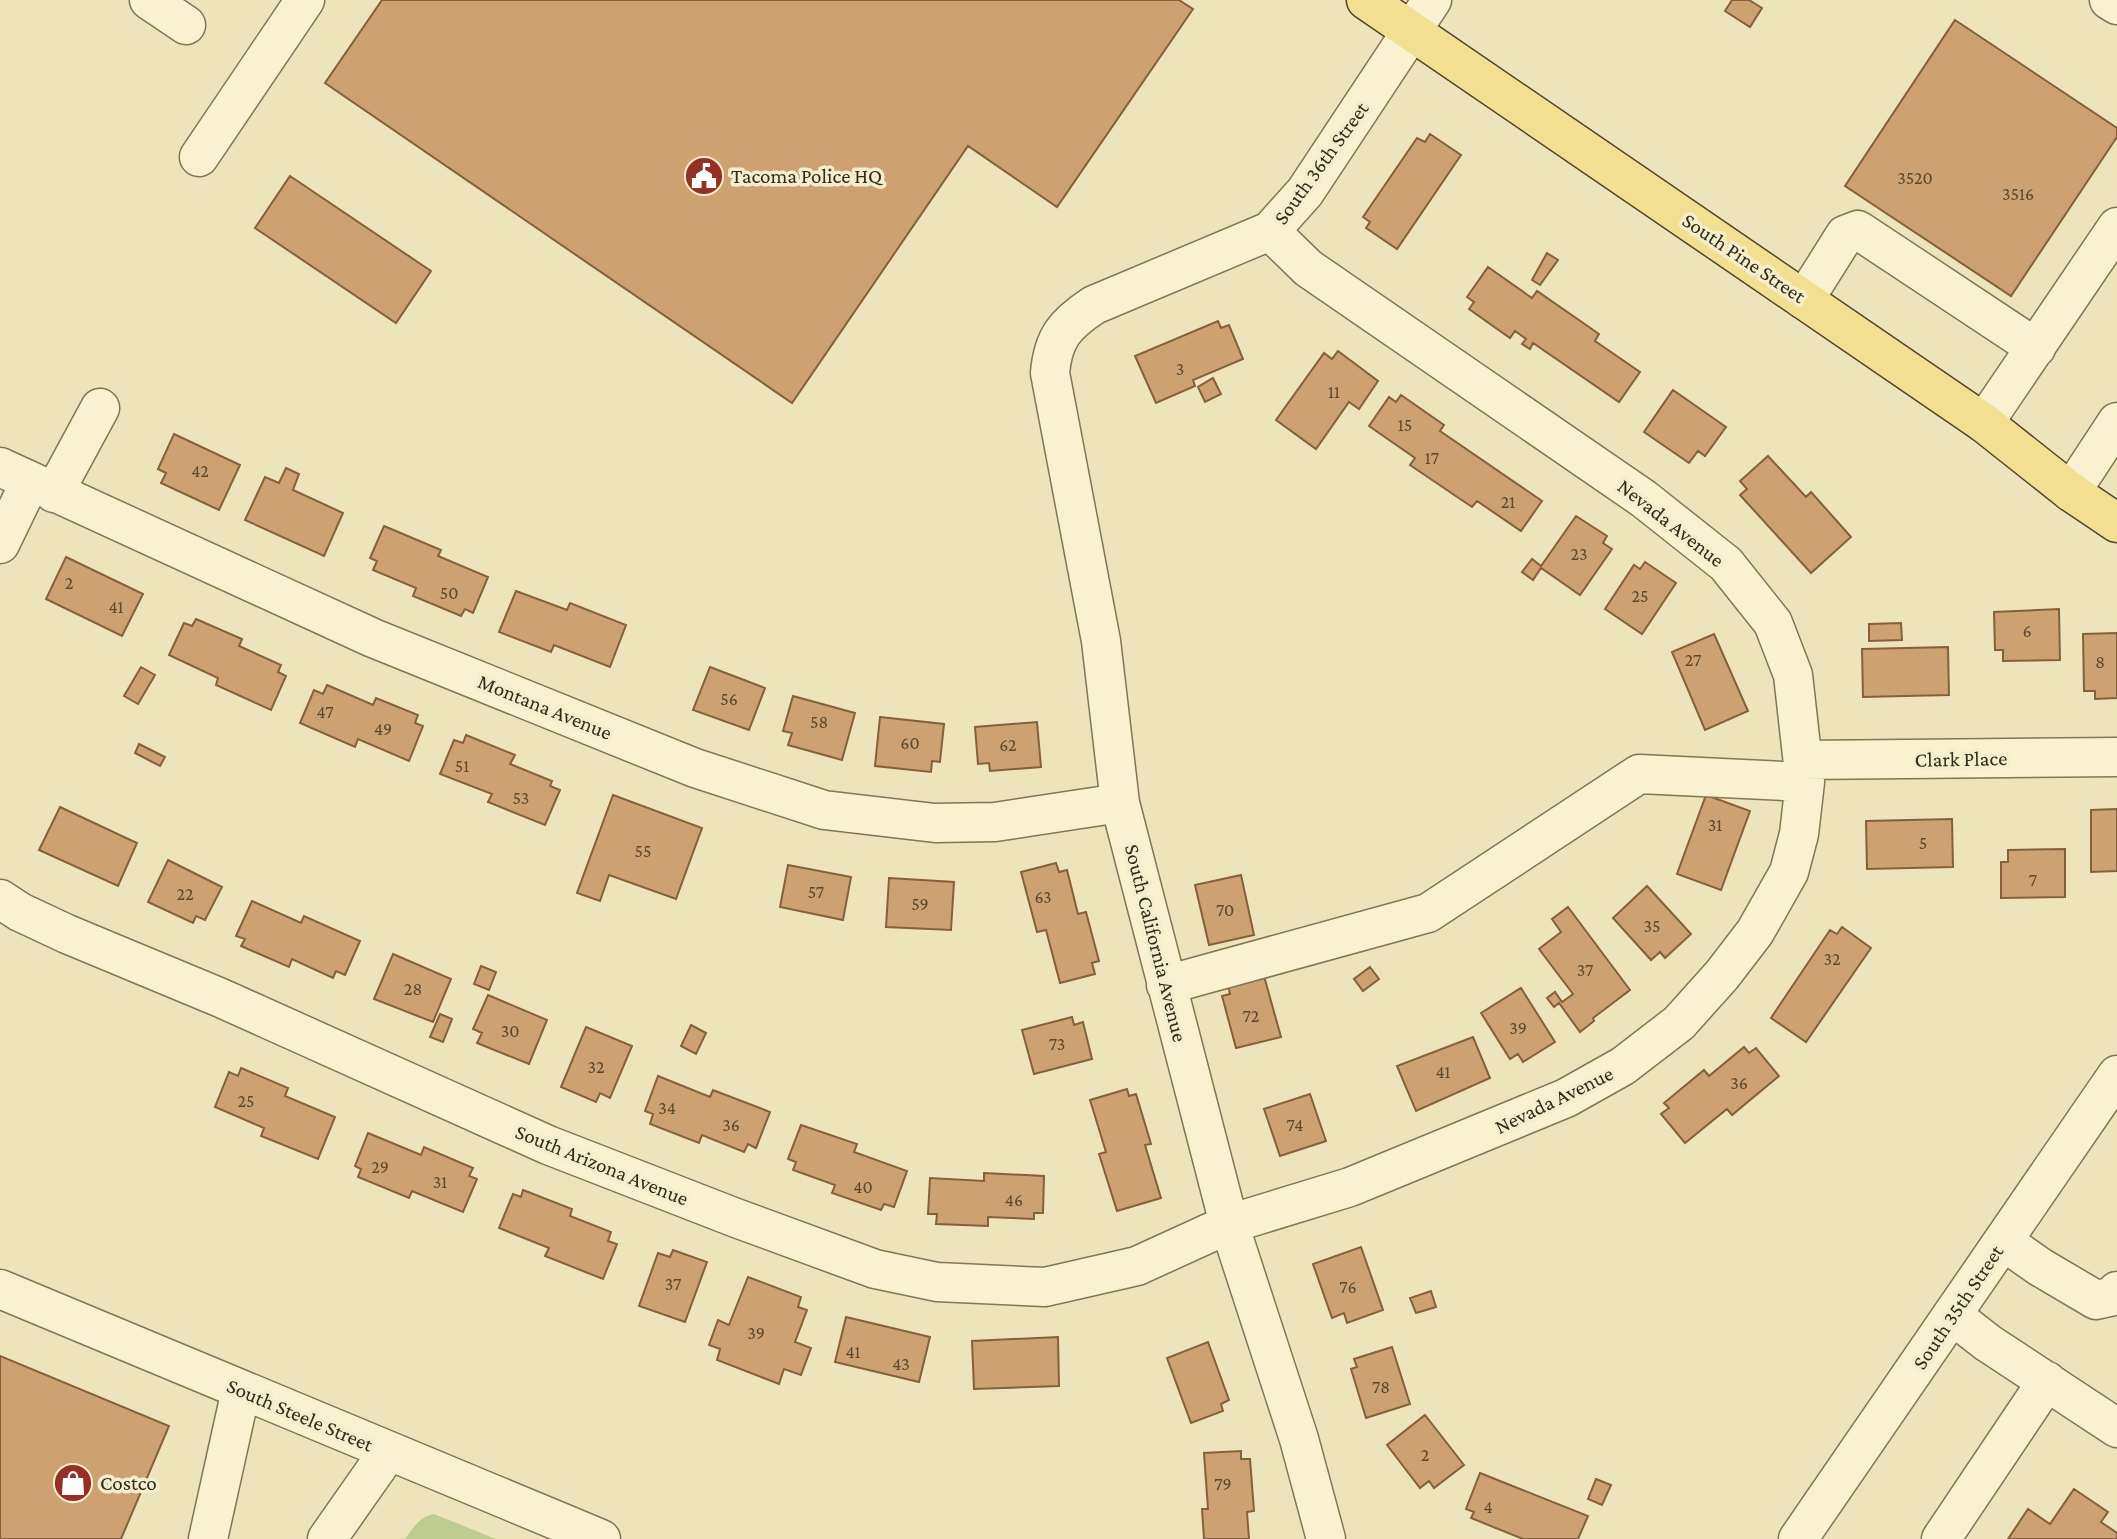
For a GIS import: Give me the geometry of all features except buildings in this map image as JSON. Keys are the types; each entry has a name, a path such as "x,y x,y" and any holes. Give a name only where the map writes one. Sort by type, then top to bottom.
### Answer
{"main road":[{"name":"South Pine Street","path":"1366,0 1421,15 1804,300 1984,423 2071,492 2117,523"}],"street":[{"path":"149,0 186,26"},
{"path":"200,157 305,0"},
{"path":"2109,0 2117,5"},
{"name":"South 36th Street","path":"1059,335 1077,316 1094,305 1270,232 1305,191 1421,15"},
{"path":"1984,423 2117,227"},
{"path":"1804,300 1845,235 1858,230 2036,348"},
{"name":"Nevada Avenue","path":"1229,1224 1363,1182 1566,1098 1623,1066 1679,1023 1722,975 1755,932 1789,872 1799,834 1805,771 1793,675 1773,623 1726,564 1644,499 1308,268 1270,232"},
{"name":"South California Avenue","path":"1059,335 1050,373 1101,641 1120,803 1229,1224 1299,1439 1326,1539"},
{"path":"0,544 28,481 100,408"},
{"path":"2071,492 2117,422"},
{"name":"Montana Avenue","path":"28,481 373,638 695,768 824,810 934,823 959,823 995,822 1120,803"},
{"name":"Clark Place","path":"1166,985 1427,914 1639,774 1805,771 2117,757"},
{"name":"South Arizona Avenue","path":"0,899 20,912 68,934 221,998 548,1145 875,1269 937,1282 1045,1287 1137,1266 1229,1224"},
{"name":"South 35th Street","path":"1798,1539 2117,1075"},
{"path":"2003,1241 2039,1267 2096,1300 2114,1296 2117,1291"},
{"name":"South Steele Street","path":"0,1289 601,1539"},
{"path":"1952,1315 1988,1343 2117,1428"},
{"path":"1941,1539 2048,1381"},
{"path":"208,1539 241,1390"},
{"path":"327,1539 388,1452"}],"green space":[{"path":"434,1514 496,1539 405,1539 421,1520"}],"place":[{"name":"Tacoma Police HQ","path":"704,176"},
{"name":"Costco","path":"73,1483"}]}
